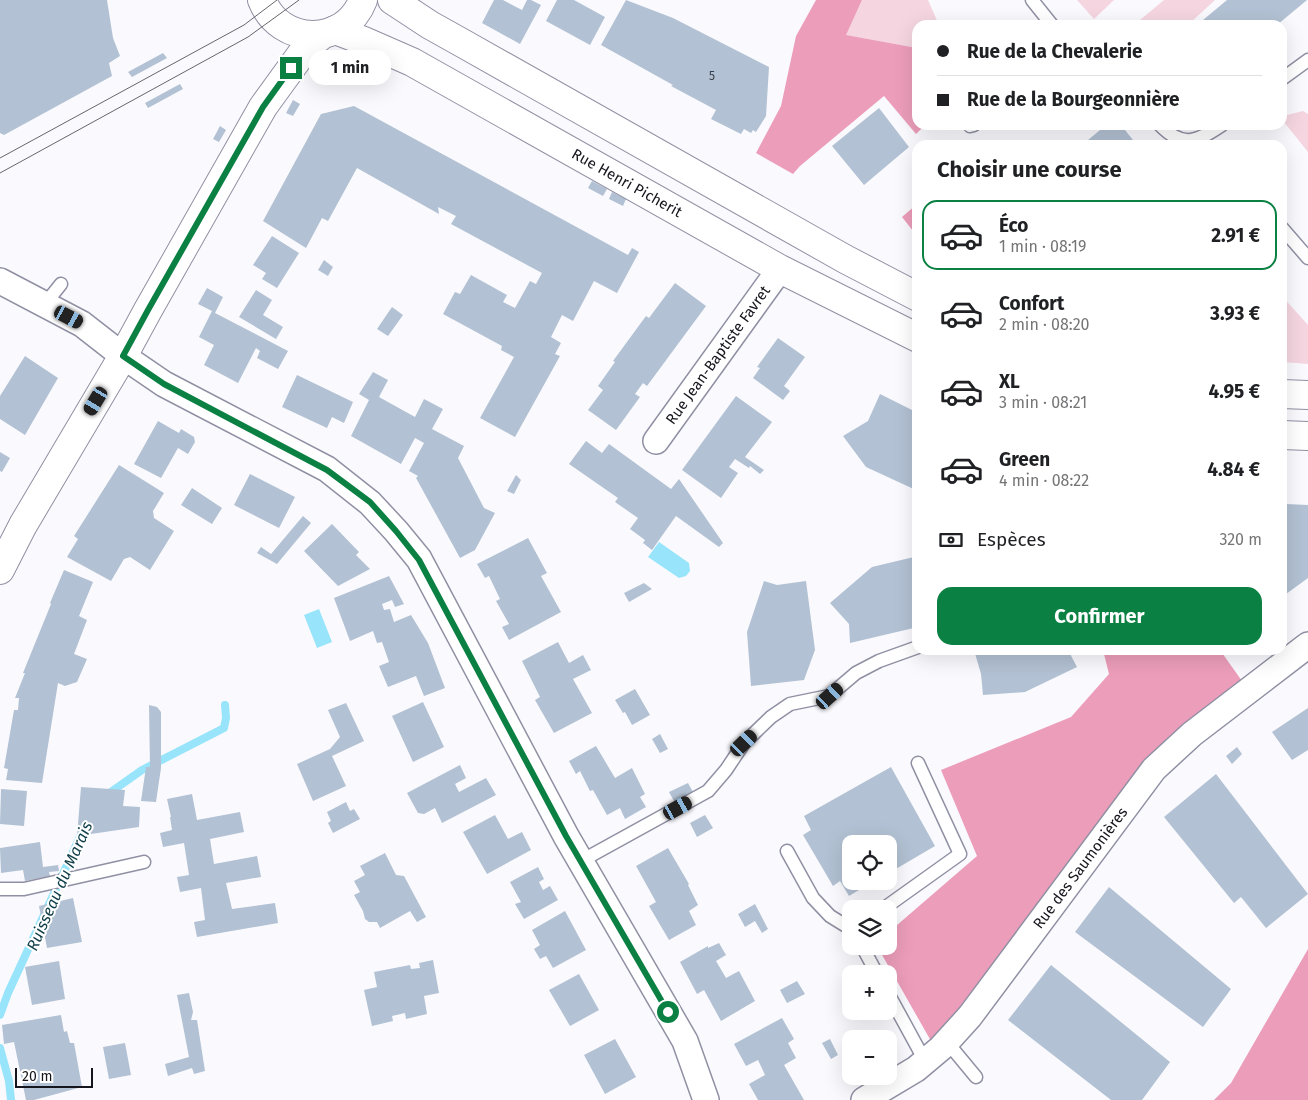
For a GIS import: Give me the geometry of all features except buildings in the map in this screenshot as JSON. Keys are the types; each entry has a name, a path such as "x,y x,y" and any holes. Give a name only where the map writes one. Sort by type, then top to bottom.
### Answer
{"main road":[{"path":"262,0 268,12 285,28 284,44 263,107"},
{"path":"0,570 22,525 123,356 263,107 305,49 328,32 351,19 363,0"},
{"path":"392,0 464,44 845,259 912,294"},
{"name":"Rue Henri Picherit","path":"285,28 303,34 328,32 364,41 412,62 780,269 912,335"},
{"path":"1287,394 1308,395"},
{"path":"1287,435 1308,436"}],"street":[{"name":"Rue Jean-Baptiste Favret","path":"656,441 780,269"},
{"path":"0,281 82,324 123,356 164,384 327,470 370,502 396,531 419,560 581,861 685,1041 706,1100"},
{"name":"Rue des Saumonières","path":"864,1100 916,1069 947,1042 970,1016 1154,768 1192,734 1308,644"}],"lane":[{"path":"1032,0 1048,20"},
{"path":"1287,75 1308,60"},
{"path":"1165,130 1170,136 1181,140 1202,138 1209,140 1218,130"},
{"path":"1287,234 1308,258"},
{"path":"45,304 61,284"},
{"path":"581,861 708,791 726,770 744,743 771,717 790,704 830,696 856,673 879,661 912,648"},
{"path":"896,900 960,854 918,763"},
{"path":"787,851 813,898 830,916 842,923"},
{"path":"0,890 24,889 144,862"},
{"path":"897,1010 925,1061"},
{"path":"947,1042 976,1077"}],"shaded area":[{"path":"816,0 862,0 846,35 912,47 912,129 884,96 800,166 793,174 756,153 781,106 796,36"},
{"path":"862,0 928,0 937,20 912,20 912,47 845,35"},
{"path":"1077,0 1114,0 1094,19"},
{"path":"1164,0 1215,0 1193,20 1140,20"},
{"path":"1303,111 1308,114 1308,152 1287,126 1287,115"},
{"path":"912,208 912,230 902,217"},
{"path":"1287,302 1308,325 1308,364 1287,362"},
{"path":"1104,655 1224,655 1242,681 1151,760 1096,825 962,1009 931,1041 897,981 897,965 888,965 882,955 897,955 897,925 977,856 941,770 1071,717 1109,674"},
{"path":"1308,949 1308,1100 1214,1100 1231,1083"}],"water":[{"path":"659,542 689,563 690,571 686,576 679,578 648,557"},
{"path":"319,609 332,642 317,648 304,615"}],"waterway":[{"name":"Ruisseau du Marais","path":"108,794 142,770 224,728 226,718 225,705"},
{"name":"Ruisseau du Marais","path":"0,1015 8,993 85,826"},
{"name":"Ruisseau du Marais","path":"0,1048 9,1081 11,1100"}],"tram line":[{"path":"0,158 244,25 277,0"},
{"path":"0,173 248,37 299,0"}],"route":[{"path":"291,68 263,107 123,356 164,384 327,470 370,502 396,531 419,560 566,836 668,1012"}]}
